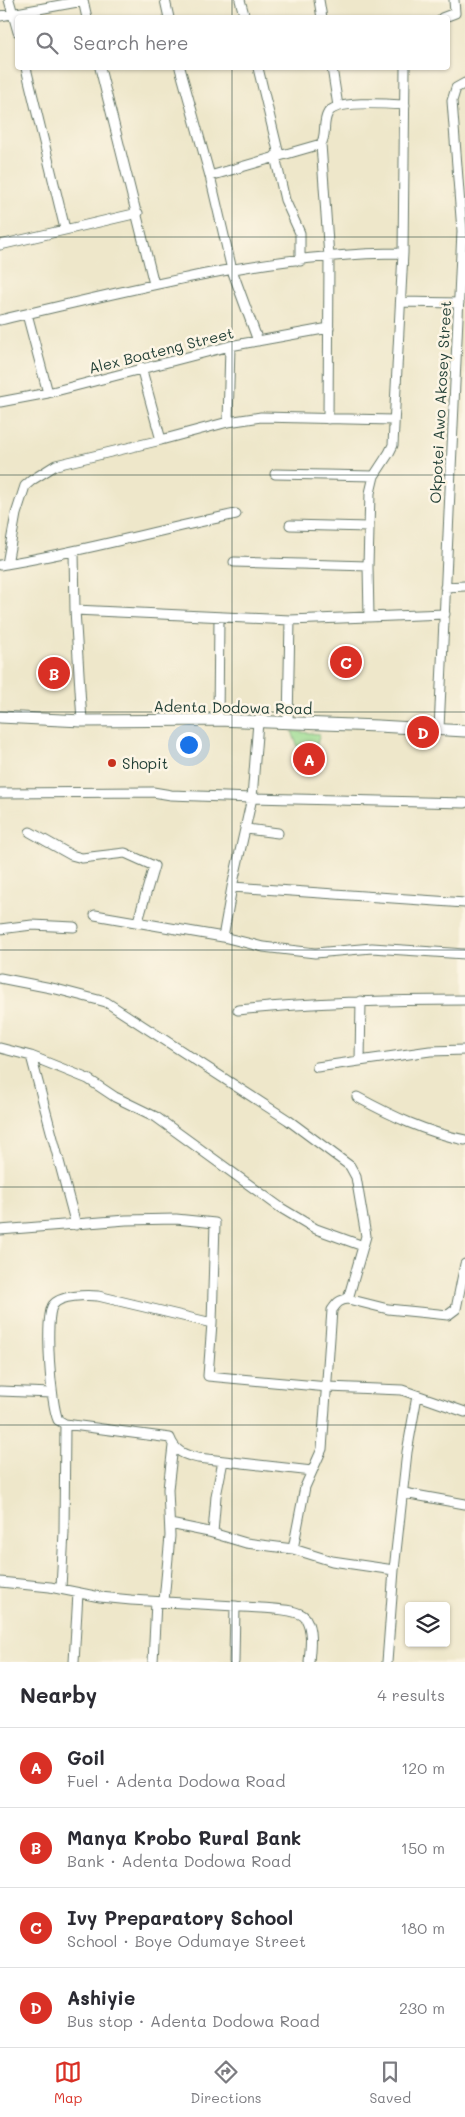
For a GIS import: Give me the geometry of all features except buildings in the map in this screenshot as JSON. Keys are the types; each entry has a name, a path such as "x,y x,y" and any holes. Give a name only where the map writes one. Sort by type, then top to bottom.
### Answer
{"main road":[{"name":"Adenta Dodowa Road","path":"0,717 82,721 218,720 465,731"}],"street":[{"path":"9,0 15,21"},
{"path":"165,0 168,15"},
{"path":"240,0 244,15"},
{"path":"319,0 322,15"},
{"path":"450,16 455,13 454,0"},
{"path":"0,16 83,1 86,15"},
{"path":"26,70 65,229"},
{"path":"101,70 138,213 154,284"},
{"path":"181,70 210,176 232,270 258,340"},
{"path":"258,70 285,200 300,233 300,261"},
{"path":"332,70 338,106"},
{"path":"370,617 368,527 370,493 374,476 392,445 403,254 405,70"},
{"name":"Okpotei Awo Akosey Street","path":"439,730 463,230 452,101 456,88 465,83"},
{"path":"328,419 329,258 322,144 326,118 331,109 338,106 405,105"},
{"path":"210,176 322,144"},
{"path":"0,245 138,213"},
{"path":"0,320 154,284 232,270 329,258 403,254"},
{"path":"401,302 459,303"},
{"path":"28,314 48,392"},
{"name":"Alex Boateng Street","path":"0,402 48,392 230,346 329,328"},
{"path":"228,422 230,346"},
{"path":"141,367 161,440"},
{"path":"236,514 74,551 3,564 16,514 27,483 56,465 228,422 260,417 393,420"},
{"path":"275,474 374,476"},
{"path":"290,526 368,527"},
{"path":"74,551 75,610 82,721"},
{"path":"234,562 368,566"},
{"path":"445,587 465,586"},
{"path":"75,610 152,612 219,618 290,620 445,614"},
{"path":"218,720 219,618"},
{"path":"288,724 290,620"},
{"path":"223,937 252,798 258,722"},
{"path":"0,793 153,792 171,795 252,798 465,803"},
{"path":"246,829 278,834"},
{"path":"30,832 71,855 82,858 126,853 154,866 138,921"},
{"path":"232,887 465,903"},
{"path":"95,915 223,937 263,947 315,954 372,948 465,954"},
{"path":"0,929 32,925 74,927"},
{"path":"0,978 56,989 106,1002 288,1120 346,1162 356,1177 366,1231 348,1299"},
{"path":"238,1010 361,1001 465,1000"},
{"path":"360,1061 361,1001"},
{"path":"0,1048 31,1056 88,1079 115,1097 156,1117 281,1208 316,1229 363,1246"},
{"path":"317,1067 430,1050 465,1050"},
{"path":"31,1056 76,1225"},
{"path":"357,1097 423,1130 465,1140"},
{"path":"0,1230 136,1220 176,1219 215,1222 212,1323 208,1376 328,1387 402,1390 465,1412"},
{"path":"292,1549 301,1506 312,1471 322,1448 328,1387 330,1318 337,1303 348,1299 388,1309 440,1315 452,1314 461,1304 465,1264"},
{"path":"153,1662 170,1524 168,1489 173,1446 170,1438 65,1424 58,1420 52,1393 49,1324 51,1309 58,1300 81,1295 98,1296 212,1323"},
{"path":"0,1391 52,1393"},
{"path":"387,1662 394,1570 404,1493 407,1452 417,1396"},
{"path":"61,1588 64,1532 65,1424"},
{"path":"173,1446 183,1454 198,1458 312,1471"},
{"path":"213,1533 216,1496 223,1460"},
{"path":"404,1493 465,1504"},
{"path":"170,1524 213,1533 246,1543 292,1549 332,1561 394,1570"},
{"path":"0,1582 61,1588 78,1593 301,1612 308,1621 309,1662"},
{"path":"74,1662 78,1593"},
{"path":"234,1662 235,1606"}],"green space":[{"path":"292,731 320,734 315,750 298,748"}],"place":[{"name":"Ivy Preparatory School","path":"346,662"},
{"name":"Manya Krobo Rural Bank","path":"54,673"},
{"name":"Ashiyie","path":"423,732"},
{"name":"Goil","path":"309,759"},
{"name":"Shopit","path":"112,763"}]}
